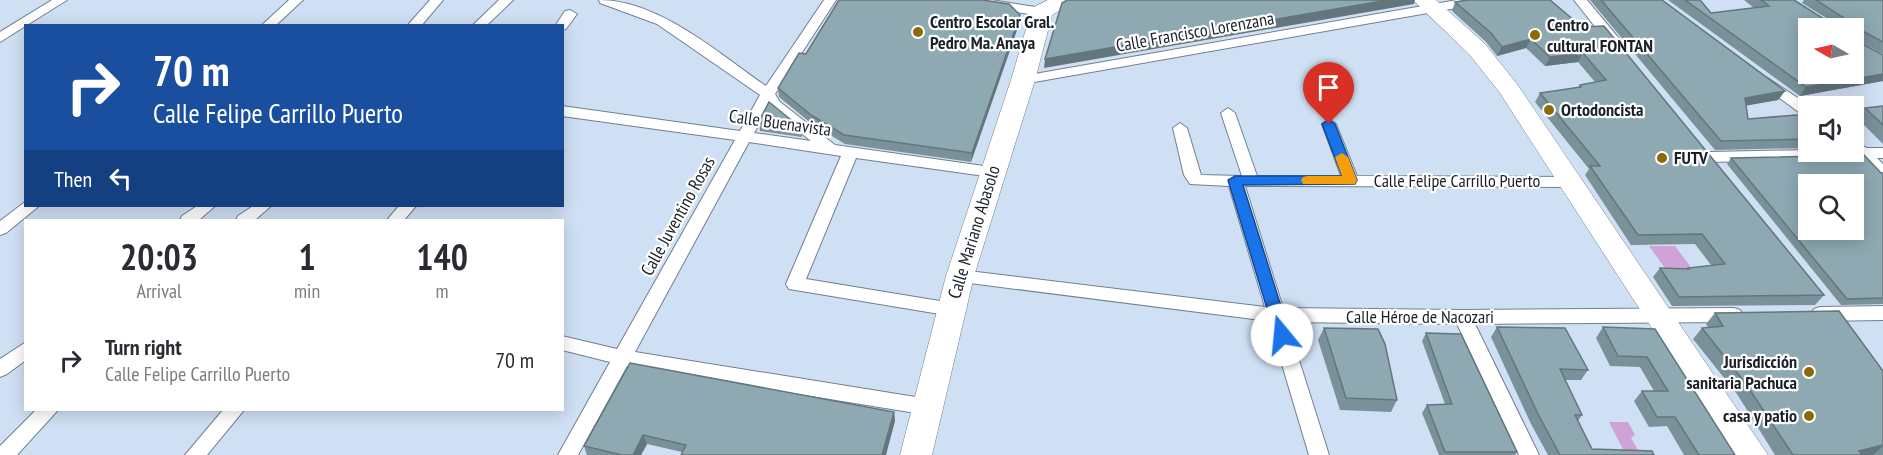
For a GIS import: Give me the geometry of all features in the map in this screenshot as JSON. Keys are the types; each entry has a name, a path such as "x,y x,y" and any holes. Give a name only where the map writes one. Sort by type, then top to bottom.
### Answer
{"main road":[{"name":"Calle Felipe Carrillo Puerto","path":"1428,4 1477,49 1509,89 1752,455"},
{"name":"Calle Mariano Abasolo","path":"916,455 960,276 1023,80 1052,6"}],"street":[{"path":"2,35 61,0"},
{"path":"269,24 297,0"},
{"path":"415,24 436,0"},
{"path":"480,24 507,0"},
{"path":"605,0 662,21 768,94 775,105 832,150"},
{"name":"Calle Juventino Rosas","path":"568,455 620,357 768,94 830,0"},
{"path":"966,0 1052,6"},
{"name":"Calle Francisco Lorenzana","path":"1023,80 1428,4 1479,0"},
{"path":"1580,0 1626,55"},
{"path":"562,24 570,14"},
{"path":"2,35 24,37"},
{"path":"1752,70 1798,105"},
{"name":"Calle Buenavista","path":"564,111 992,172"},
{"path":"1228,113 1276,315 1319,455"},
{"path":"1329,124 1351,180"},
{"name":"Calle Felipe Carrillo Puerto","path":"1180,128 1192,175 1196,180 1572,182"},
{"path":"1725,176 1706,152 1798,151"},
{"path":"1864,151 1883,153"},
{"path":"850,153 795,284 952,309"},
{"path":"1864,155 1883,173"},
{"path":"10,222 30,207"},
{"path":"189,219 206,207"},
{"path":"245,219 262,207"},
{"path":"396,219 407,207"},
{"name":"Calle Héroe de Nacozari","path":"960,276 1276,315 1463,317 1756,315"},
{"path":"1820,296 1848,331"},
{"path":"1801,314 1883,313"},
{"path":"1463,317 1529,455"},
{"path":"564,343 620,357 928,408"},
{"path":"0,369 24,351"},
{"path":"4,455 47,411"},
{"path":"195,455 233,411"}],"shaded area":[{"path":"1649,246 1675,246 1699,278 1672,278"},
{"path":"1609,422 1628,422 1635,435 1631,438 1641,455 1626,455"}],"building":[{"path":"839,0 983,0 1009,4 1020,15 972,153 844,135 811,115 778,88 799,53 806,54"},
{"path":"1067,0 1388,0 1045,59 1062,3"},
{"path":"1550,0 1582,27 1604,26 1824,295 1679,297 1660,268 1689,269 1725,264 1702,234 1638,235 1590,166 1600,166 1540,93 1581,87 1580,85 1606,80 1583,53 1550,57 1531,39 1502,47 1491,33 1455,2"},
{"path":"1601,0 1662,0 1785,91 1745,98 1748,119 1798,115 1798,139 1721,141"},
{"path":"1685,0 1700,0 1711,13 1769,6 1761,0 1794,0 1822,18 1798,18 1798,81"},
{"path":"1816,0 1883,0 1883,42 1864,32 1864,18 1844,18"},
{"path":"1864,45 1883,55 1883,74 1864,77"},
{"path":"1802,84 1824,84 1806,87"},
{"path":"769,102 801,128 759,121"},
{"path":"1883,106 1883,125 1865,108"},
{"path":"1864,155 1883,173 1883,298 1847,299 1798,240 1864,240 1864,174 1798,174 1798,239 1731,158 1798,156 1798,162 1864,162"},
{"path":"1839,311 1883,371 1883,445 1859,451 1862,455 1793,455 1746,384 1702,328 1723,326 1715,313"},
{"path":"1497,327 1565,328 1588,370 1560,369 1582,415 1575,415 1592,449 1652,451 1654,455 1560,455"},
{"path":"1603,327 1655,329 1735,455 1699,455 1675,417 1657,417 1642,391 1668,391 1647,357 1618,356"},
{"path":"1324,328 1378,329 1385,344 1397,400 1346,398"},
{"path":"1426,333 1461,334 1517,452 1445,452 1427,405 1452,404"},
{"path":"630,363 894,412 882,455 681,455 686,445 643,435 633,455 622,455 584,446"}],"slow traffic":[{"path":"1307,180 1351,180 1342,157"}],"place":[{"name":"Centro Escolar Gral. Pedro Ma. Anaya","path":"918,32"},
{"name":"Centro cultural FONTAN","path":"1535,35"},
{"name":"Ortodoncista","path":"1549,110"},
{"name":"FUTV","path":"1662,158"},
{"name":"Jurisdicción sanitaria Pachuca","path":"1809,372"},
{"name":"casa y patio","path":"1809,416"}],"route":[{"path":"1282,335 1235,180 1351,180 1329,124"}]}
